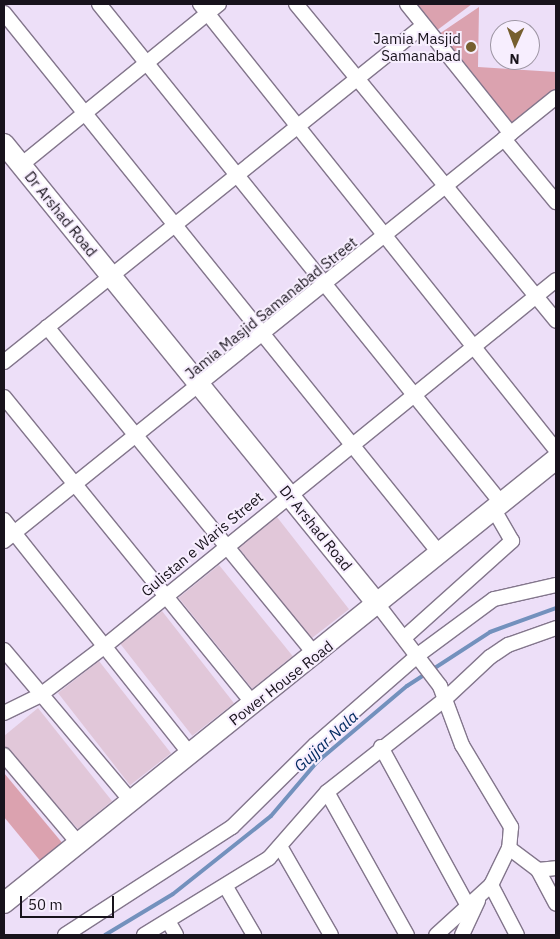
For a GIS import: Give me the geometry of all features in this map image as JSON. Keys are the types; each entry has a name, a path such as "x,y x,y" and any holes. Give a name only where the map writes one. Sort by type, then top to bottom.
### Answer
{"street":[{"path":"99,4 234,176 413,395 498,507 512,541 405,637"},
{"path":"21,165 147,63 204,9 219,4"},
{"path":"296,4 556,321"},
{"path":"407,4 556,202"},
{"path":"204,9 296,127 386,235 556,450"},
{"path":"4,13 266,334 440,554"},
{"path":"4,362 424,25"},
{"name":"Jamia Masjid Samanabad Street","path":"9,537 202,386 556,97"},
{"name":"Dr Arshad Road","path":"4,144 405,637 435,678 462,745 511,827 509,848 486,889 436,935"},
{"name":"Gulistan e Waris Street","path":"4,713 39,696 105,646 225,545 475,347 556,280"},
{"path":"47,327 316,656"},
{"path":"4,397 254,705"},
{"name":"Power House Road","path":"4,903 316,656 556,459"},
{"path":"4,520 9,537 105,646 190,754"},
{"path":"65,935 232,827 314,745 494,599 556,585"},
{"path":"144,935 226,888 281,848 327,792 381,747 445,699 502,649 556,628"},
{"path":"4,650 39,696 132,802"},
{"path":"381,747 468,906"},
{"path":"4,755 79,844"},
{"path":"327,792 408,935"},
{"path":"281,848 331,935"},
{"path":"509,848 538,870 556,904"},
{"path":"538,870 556,868"},
{"path":"226,888 254,935"},
{"path":"462,935 486,889 517,935"},
{"path":"168,921 176,935"}],"shaded area":[{"path":"408,4 472,4 432,34"},
{"path":"479,7 478,67 490,68 490,70 556,72 556,93 512,129 439,34"},
{"path":"4,773 64,845 42,863 4,817"}],"building":[{"path":"277,517 349,609 310,639 238,547"},
{"path":"219,565 293,656 252,689 179,598"},
{"path":"162,611 234,703 192,736 120,644"},
{"path":"99,661 171,753 130,785 58,693"},
{"path":"38,708 112,801 78,829 4,746 4,736"}],"waterway":[{"name":"Gujjar Nala","path":"105,935 173,894 271,816 317,762 407,686 490,632 556,608"}],"place":[{"name":"Jamia Masjid Samanabad","path":"471,47"}]}
